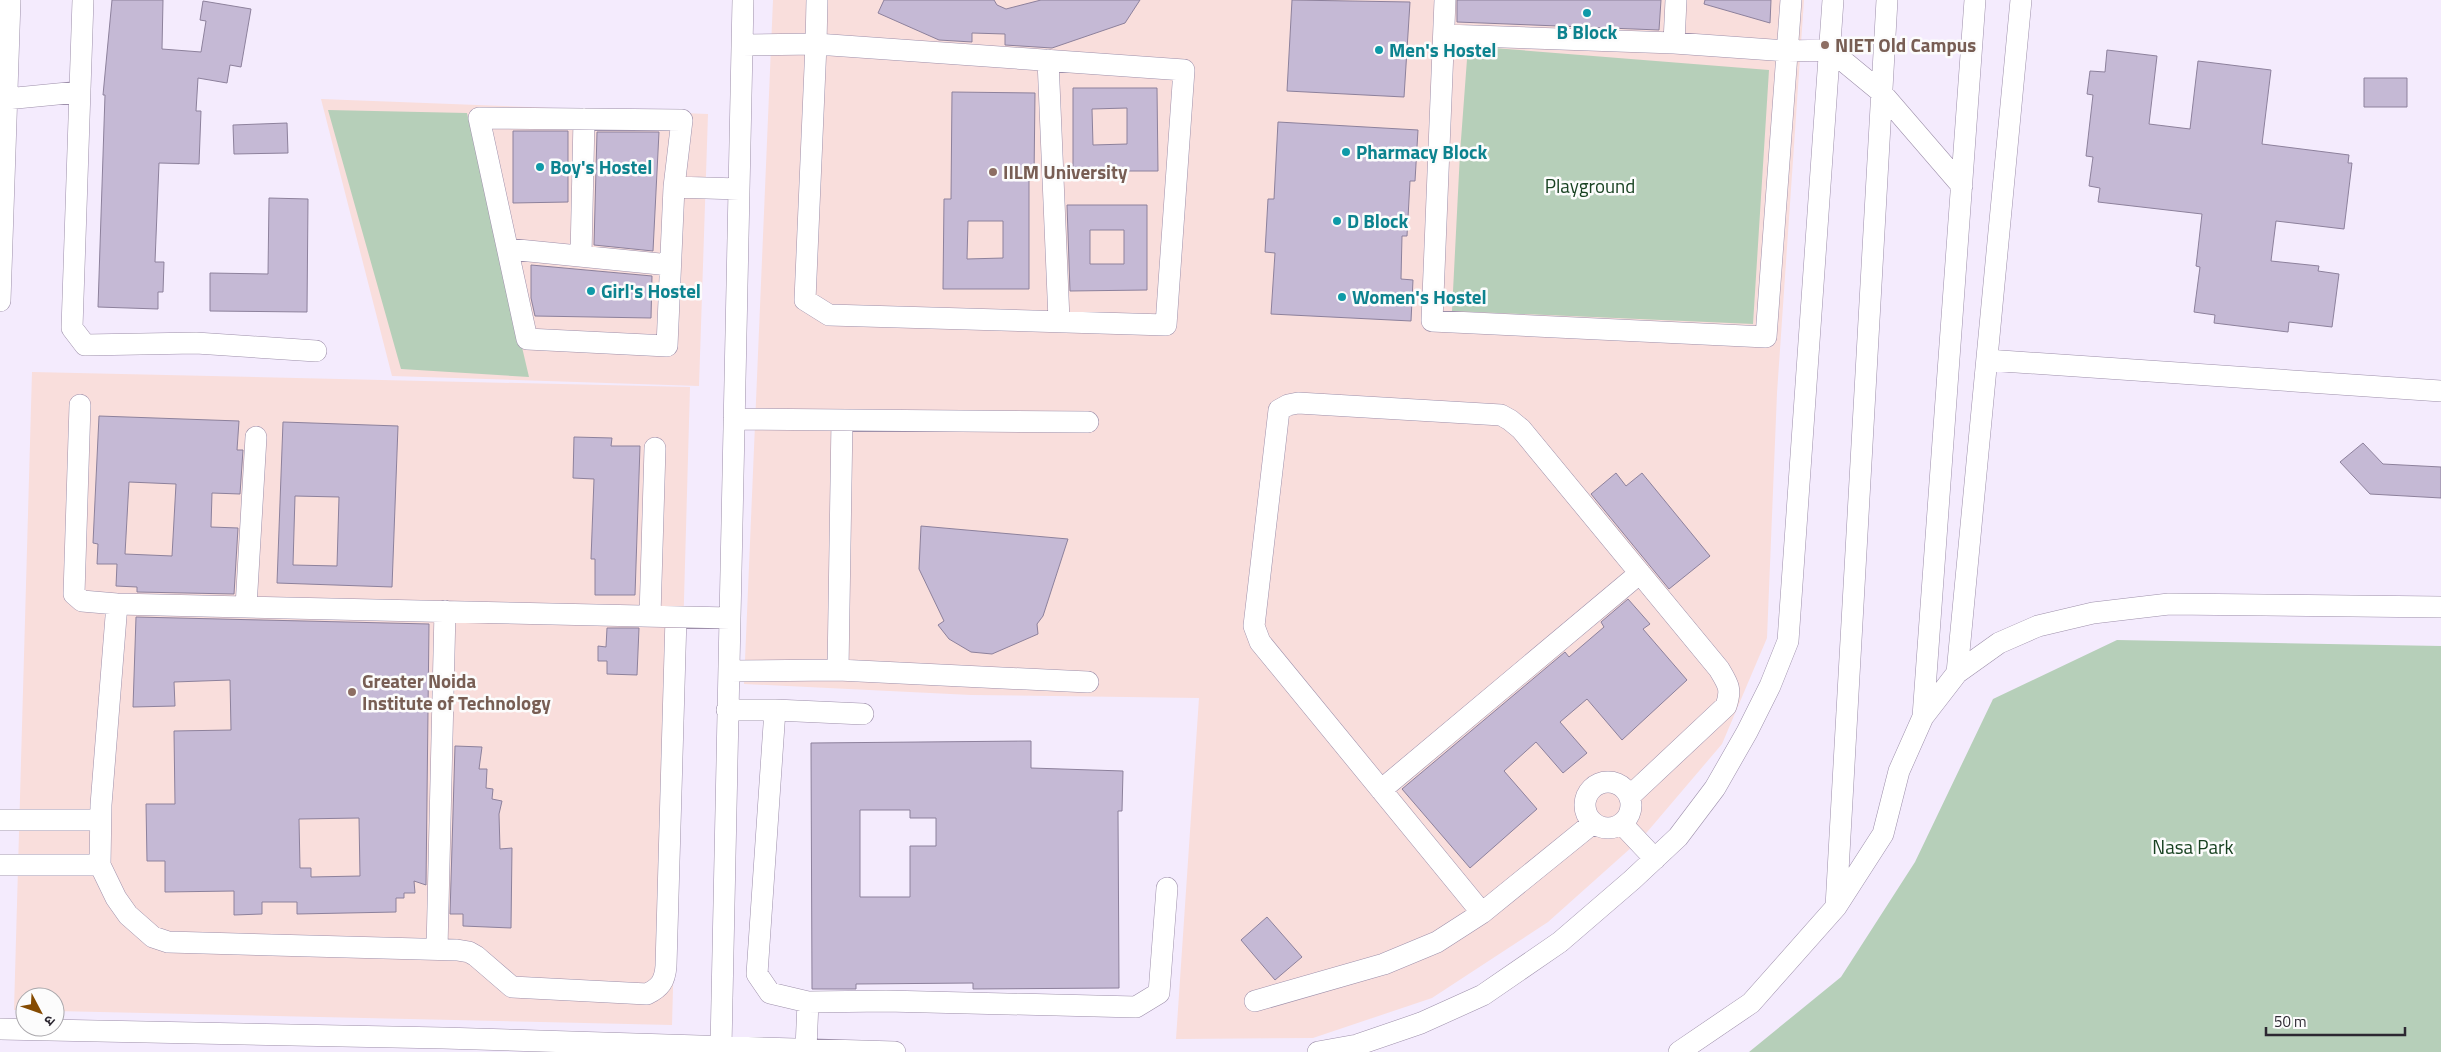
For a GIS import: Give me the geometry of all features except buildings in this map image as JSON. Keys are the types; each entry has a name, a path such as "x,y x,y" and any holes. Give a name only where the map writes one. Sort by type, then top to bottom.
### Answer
{"street":[{"path":"0,301 2,155 10,0"},
{"path":"83,0 78,92 72,328 85,345 196,343 316,351"},
{"path":"720,1046 743,0"},
{"path":"742,45 816,44 1184,70 1166,325 1059,320 829,315 805,300 816,44 817,0"},
{"path":"1445,0 1432,321 1766,338 1791,0"},
{"path":"1674,43 1676,0"},
{"path":"1318,1052 1357,1045 1421,1024 1483,995 1560,942 1678,837 1715,788 1766,694 1788,641 1833,0"},
{"path":"1836,907 1887,0"},
{"path":"1923,717 1975,0"},
{"path":"1957,673 2021,0"},
{"path":"1444,35 1674,43 1788,51 1830,50 1881,92 1962,186"},
{"path":"1048,60 1059,320"},
{"path":"6,99 78,92"},
{"path":"479,118 682,120 674,187 666,346 527,339 479,118"},
{"path":"581,256 584,119"},
{"path":"674,187 739,189"},
{"path":"508,250 670,265"},
{"path":"1987,360 2441,391"},
{"path":"1482,913 1260,642 1254,626 1279,410 1288,405 1298,403 1501,416 1510,420 1521,429 1719,669 1730,694 1726,706 1718,715 1630,796"},
{"path":"80,405 74,594 82,601 117,604 730,618"},
{"path":"734,419 1088,422"},
{"path":"838,670 842,420"},
{"path":"246,607 256,437"},
{"path":"650,616 655,448"},
{"path":"1381,790 1640,573"},
{"path":"117,604 100,820 100,865 112,892 128,914 153,937 168,942 437,949 469,952 512,987 521,989 647,994 655,991 663,983 666,966 676,617"},
{"path":"1679,1052 1751,1003 1836,907 1883,834 1899,771 1923,717 1957,673 1999,643 2038,626 2093,613 2169,604 2441,607"},
{"path":"437,949 445,611"},
{"path":"728,671 838,670 1088,682"},
{"path":"728,710 863,714"},
{"path":"775,710 757,974 770,993 808,1002 886,1001 1136,1007 1159,993 1167,888"},
{"path":"1613,782 1626,790 1630,796 1630,812 1622,824 1607,829 1593,824 1585,810 1587,795 1598,784 1613,782"},
{"path":"0,820 100,820"},
{"path":"1255,1001 1384,964 1437,942 1482,913 1593,824"},
{"path":"1622,824 1654,860"},
{"path":"0,865 100,865"},
{"path":"806,1049 808,1002"},
{"path":"0,1029 720,1046 779,1050 895,1052"}],"shaded area":[{"path":"773,0 1804,0 1777,393 1767,638 1722,744 1642,838 1548,922 1432,998 1313,1038 1176,1039 1199,698 971,695 744,684"},
{"path":"321,99 708,114 699,386 392,376"},
{"name":"Greater Noida Institute of Technology","path":"32,372 690,387 672,1025 65,1011 65,987 15,987 14,1010"}],"green space":[{"name":"Playground","path":"1468,46 1769,70 1753,324 1452,311 1460,153"},
{"path":"328,110 467,113 529,377 401,369"},
{"name":"Nasa Park","path":"2117,640 2441,646 2441,1052 1749,1052 1841,977 1915,862 1993,699"}],"place":[{"name":"B Block","path":"1587,13"},
{"name":"NIET Old Campus","path":"1825,45"},
{"name":"Men's Hostel","path":"1379,50"},
{"name":"Pharmacy Block","path":"1346,152"},
{"name":"Boy's Hostel","path":"540,167"},
{"name":"IILM University","path":"993,172"},
{"name":"D Block","path":"1337,221"},
{"name":"Girl's Hostel","path":"591,291"},
{"name":"Women's Hostel","path":"1342,297"},
{"name":"Greater Noida Institute of Technology","path":"352,692"}]}
